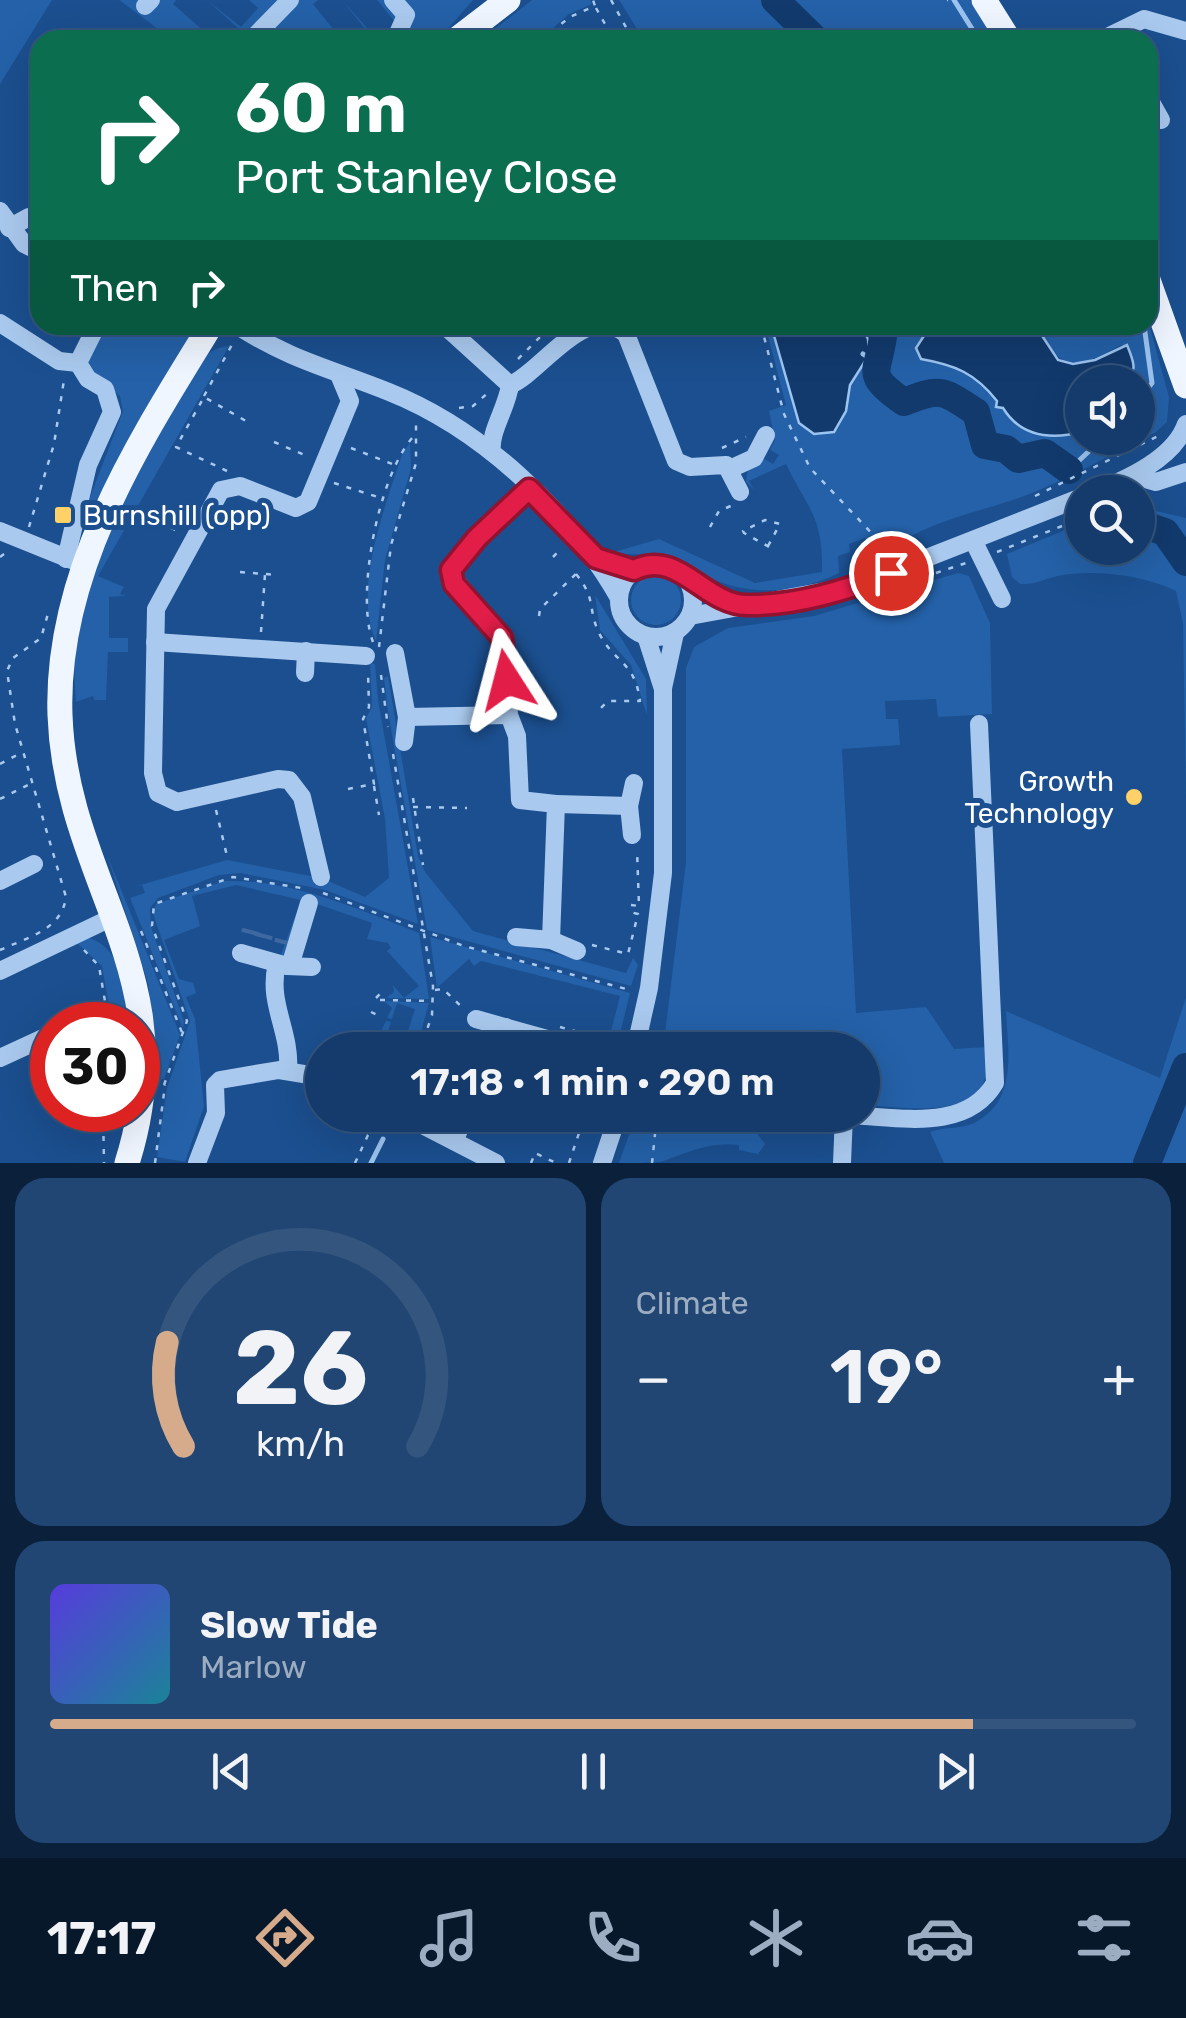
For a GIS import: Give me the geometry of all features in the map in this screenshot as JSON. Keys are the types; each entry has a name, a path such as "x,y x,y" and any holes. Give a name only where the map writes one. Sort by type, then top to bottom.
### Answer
{"main road":[{"path":"464,30 481,10 508,0"},
{"path":"984,0 1002,30"},
{"path":"1158,297 1186,346"},
{"path":"1158,308 1185,387"},
{"path":"141,1002 77,807 60,718 64,640 75,562 204,335"},
{"path":"126,1162 137,1132"}],"street":[{"path":"262,30 290,0"},
{"path":"393,0 406,15 399,30"},
{"path":"1121,30 1153,10 1186,31"},
{"path":"1158,115 1161,120"},
{"path":"5,220 29,217"},
{"path":"5,220 30,247"},
{"path":"0,323 72,363 106,389 112,412 88,465 75,562 0,531"},
{"path":"72,363 90,335"},
{"path":"252,335 294,360 424,408 492,452 596,558 619,598 626,622 646,636 663,689"},
{"path":"455,335 510,386"},
{"path":"492,452 492,437 504,415 510,386 528,376 570,338 581,335"},
{"path":"626,335 676,461 690,467 715,462 732,468 754,458 769,435"},
{"path":"321,877 302,797 294,784 278,779 170,801 154,786 155,642 157,606 225,488 240,486 299,508 308,502 350,401 340,376"},
{"path":"1136,475 1163,453 1186,424"},
{"path":"1163,453 1186,448"},
{"path":"732,468 741,496"},
{"path":"1155,482 1181,478"},
{"path":"529,489 477,538 451,575 502,638 509,715 516,736 520,800 629,806"},
{"path":"690,616 784,602 978,550 1065,506"},
{"path":"978,550 1002,599"},
{"path":"596,558 634,570"},
{"path":"619,598 634,570 645,565 668,565 687,579 742,606"},
{"path":"639,1032 649,988 663,873 663,689 676,633 690,616 694,597 687,579"},
{"path":"646,636 676,633"},
{"path":"155,642 377,657 407,717 404,742"},
{"path":"305,673 306,651"},
{"path":"407,717 509,715"},
{"path":"880,1116 956,1118 984,1101 995,1083 979,724"},
{"path":"632,842 629,806 634,783"},
{"path":"551,940 556,804"},
{"path":"0,881 34,864"},
{"path":"288,1070 287,1035 272,996 309,904"},
{"path":"0,971 114,916"},
{"path":"516,937 551,940 576,951"},
{"path":"241,953 284,965 312,967"},
{"path":"478,1019 544,1032"},
{"path":"504,1032 506,1027"},
{"path":"0,1058 30,1044"},
{"path":"196,1163 216,1113 217,1082 260,1071 305,1074"},
{"path":"436,1132 496,1163"},
{"path":"454,1141 458,1132"},
{"path":"602,1163 612,1132"},
{"path":"842,1163 843,1132"}],"path":[{"path":"592,0 608,30"},
{"path":"611,0 627,30"},
{"path":"553,30 570,16 595,6"},
{"path":"228,472 176,447 234,335"},
{"path":"763,335 773,380 796,441 825,488 849,506 881,544 891,552 902,551"},
{"path":"0,558 23,541 50,458 72,363"},
{"path":"204,397 246,421"},
{"path":"718,450 769,435 796,441"},
{"path":"379,815 363,719 369,707 377,657 364,613 376,528 396,466 414,436"},
{"path":"331,440 396,466"},
{"path":"274,442 320,470 385,500"},
{"path":"1023,502 1118,455"},
{"path":"710,526 719,512 741,496"},
{"path":"135,512 193,538"},
{"path":"765,520 780,524 770,547 744,533 743,530 765,520"},
{"path":"936,574 978,550 1065,523"},
{"path":"553,557 561,548"},
{"path":"240,572 277,575"},
{"path":"539,616 540,609 578,572 593,594 598,631 630,666 638,687 640,701 608,701 600,709"},
{"path":"260,648 264,574"},
{"path":"0,950 52,926 65,908 66,897 23,752 6,672 13,658 41,638 54,595"},
{"path":"0,764 23,752"},
{"path":"0,799 33,782"},
{"path":"348,789 374,784"},
{"path":"212,794 228,856"},
{"path":"413,798 423,865"},
{"path":"413,807 467,808"},
{"path":"631,905 639,906 634,878 639,850 632,842"},
{"path":"160,1074 187,1021 151,921 156,901 240,877 323,893 423,932 634,991"},
{"path":"576,951 584,943 628,954 638,914 630,912"},
{"path":"423,932 434,1001 425,1032"},
{"path":"624,933 632,936"},
{"path":"72,935 75,945 99,966 105,1002"},
{"path":"433,990 443,988 456,1006 480,1013 478,1019"},
{"path":"382,993 378,999 434,1001"},
{"path":"371,1012 377,1015"},
{"path":"113,1132 126,1162"},
{"path":"155,1132 155,1163"},
{"path":"355,1163 371,1132"},
{"path":"569,1163 580,1132"},
{"path":"652,1163 655,1132"},
{"path":"531,1163 535,1153 556,1163"}],"shaded area":[{"path":"0,0 52,0 30,30 0,84"},
{"path":"119,0 176,0 173,4 203,30 160,30"},
{"path":"207,0 241,27 258,8 249,0 318,0 313,4 334,30 238,30"},
{"path":"377,0 473,0 447,30 388,30 396,23"},
{"path":"532,0 590,0 592,4 569,14 551,30 494,30"},
{"path":"619,0 970,0 988,30 638,30"},
{"path":"99,335 193,335 87,517 84,513 123,411 120,396 89,371 86,355"},
{"path":"768,335 774,335 799,423 834,432 839,428 855,373 868,350 865,335 922,335 921,359 957,365 983,384 1011,421 1065,435 1065,455 1111,455 1037,491 933,526 895,546 880,559 871,556 865,538 849,544 850,552 838,556 839,573 807,585 775,590 742,588 710,578 669,556 614,552 659,539 755,583 822,572 817,525 786,464 749,481 754,490 746,482 748,470 763,458 773,464 779,455 770,450 775,440 769,411 786,405"},
{"path":"774,335 866,335 869,355 850,385 846,411 834,432 814,434 799,423"},
{"path":"924,335 1042,335 1058,360 1073,364 1095,360 1127,345 1133,365 1065,365 1065,435 1048,436 1018,425 1003,408 996,407 997,401 989,391 972,377 921,359 916,348"},
{"path":"1040,335 1152,335 1169,397 1167,422 1155,433 1155,365 1130,365 1121,345 1082,362 1072,362 1054,353"},
{"path":"229,346 98,576 124,587 120,594 126,596 109,597 109,638 128,638 128,652 108,652 106,700 94,700 93,696 76,702 77,626 101,547 152,439 187,379 208,354"},
{"path":"410,443 411,468 385,560 376,641 368,597 374,546 403,452"},
{"path":"1155,511 1186,518 1186,798 1183,623 1176,591 1133,577 1103,573 1072,574 1020,584 1012,577 1007,554 1065,530 1065,565 1155,565"},
{"path":"958,573 969,576 990,623 992,714 938,717 936,699 885,701 886,719 898,719 900,745 842,749 856,1013 926,1007 954,1049 986,1047 986,1074 978,1092 950,1106 880,1106 880,1032 665,1032 686,862 686,668 694,647 728,628 814,616"},
{"path":"656,575 673,583 681,600 673,617 656,625 639,617 631,600 639,583"},
{"path":"595,595 646,679 647,715 631,665 600,630"},
{"path":"370,663 375,664 418,924 325,890 240,873 219,875 158,898 150,908 151,927 184,1021 183,1029 130,898 145,893 142,885 130,888 227,860 321,878 365,897 389,878 385,819 366,718 372,707"},
{"path":"388,676 418,856 425,872 473,931 626,973 633,958 638,965 631,986 427,930 388,712 384,678"},
{"path":"107,855 180,1035 164,1079 160,1079 160,1002 150,1002 148,983"},
{"path":"224,881 299,890 419,933 429,999 386,998 394,992 393,985 404,998 419,986 387,951 391,948 388,943 367,939 372,923 317,904 287,959 280,957 301,900 236,885 192,896 200,926 164,940 179,979 193,983 196,993 186,997 195,1019 204,1106 185,1162 157,1157 167,1088 190,1021 153,914 156,904"},
{"path":"83,937 106,948 120,971 128,1002 108,1002 102,966 77,943"},
{"path":"430,937 630,993 620,1032 611,1032 620,996 481,961 474,966 469,959 437,988"},
{"path":"1186,997 1186,1163 944,1163 930,1132 974,1123 988,1114 1004,1089 1008,1059 1006,1011 1160,1078"},
{"path":"384,1001 429,1003 421,1032 408,1032 415,1009 397,1003 392,1019 387,1018 392,1008"},
{"path":"386,1021 391,1022 388,1032 380,1032"},
{"path":"756,1132 765,1144 758,1154 739,1150 739,1145 717,1145 660,1162 619,1163 629,1135"}],"waterway":[{"path":"775,0 806,30"},
{"path":"954,0 973,30"},
{"path":"883,335 876,370 890,392 904,402 926,394 948,395 976,412 985,445 1006,449 1018,459 1045,453 1069,470"},
{"path":"1145,335 1150,365"},
{"path":"863,354 878,364"},
{"path":"1069,470 1085,455"},
{"path":"1155,529 1165,532 1186,562"},
{"path":"1147,1163 1186,1067"},
{"path":"371,1163 383,1139"}],"tunnel":[{"path":"250,934 251,930"},
{"path":"263,938 264,934"},
{"path":"283,944 284,940"}],"place":[{"name":"Burnshill (opp)","path":"63,515"},
{"name":"Growth Technology","path":"1134,797"}],"route":[{"path":"507,680 506,650 498,630 454,584 451,570 477,538 529,489 596,558 634,570 656,563 668,565 687,579 742,606 823,594 891,573"}]}
